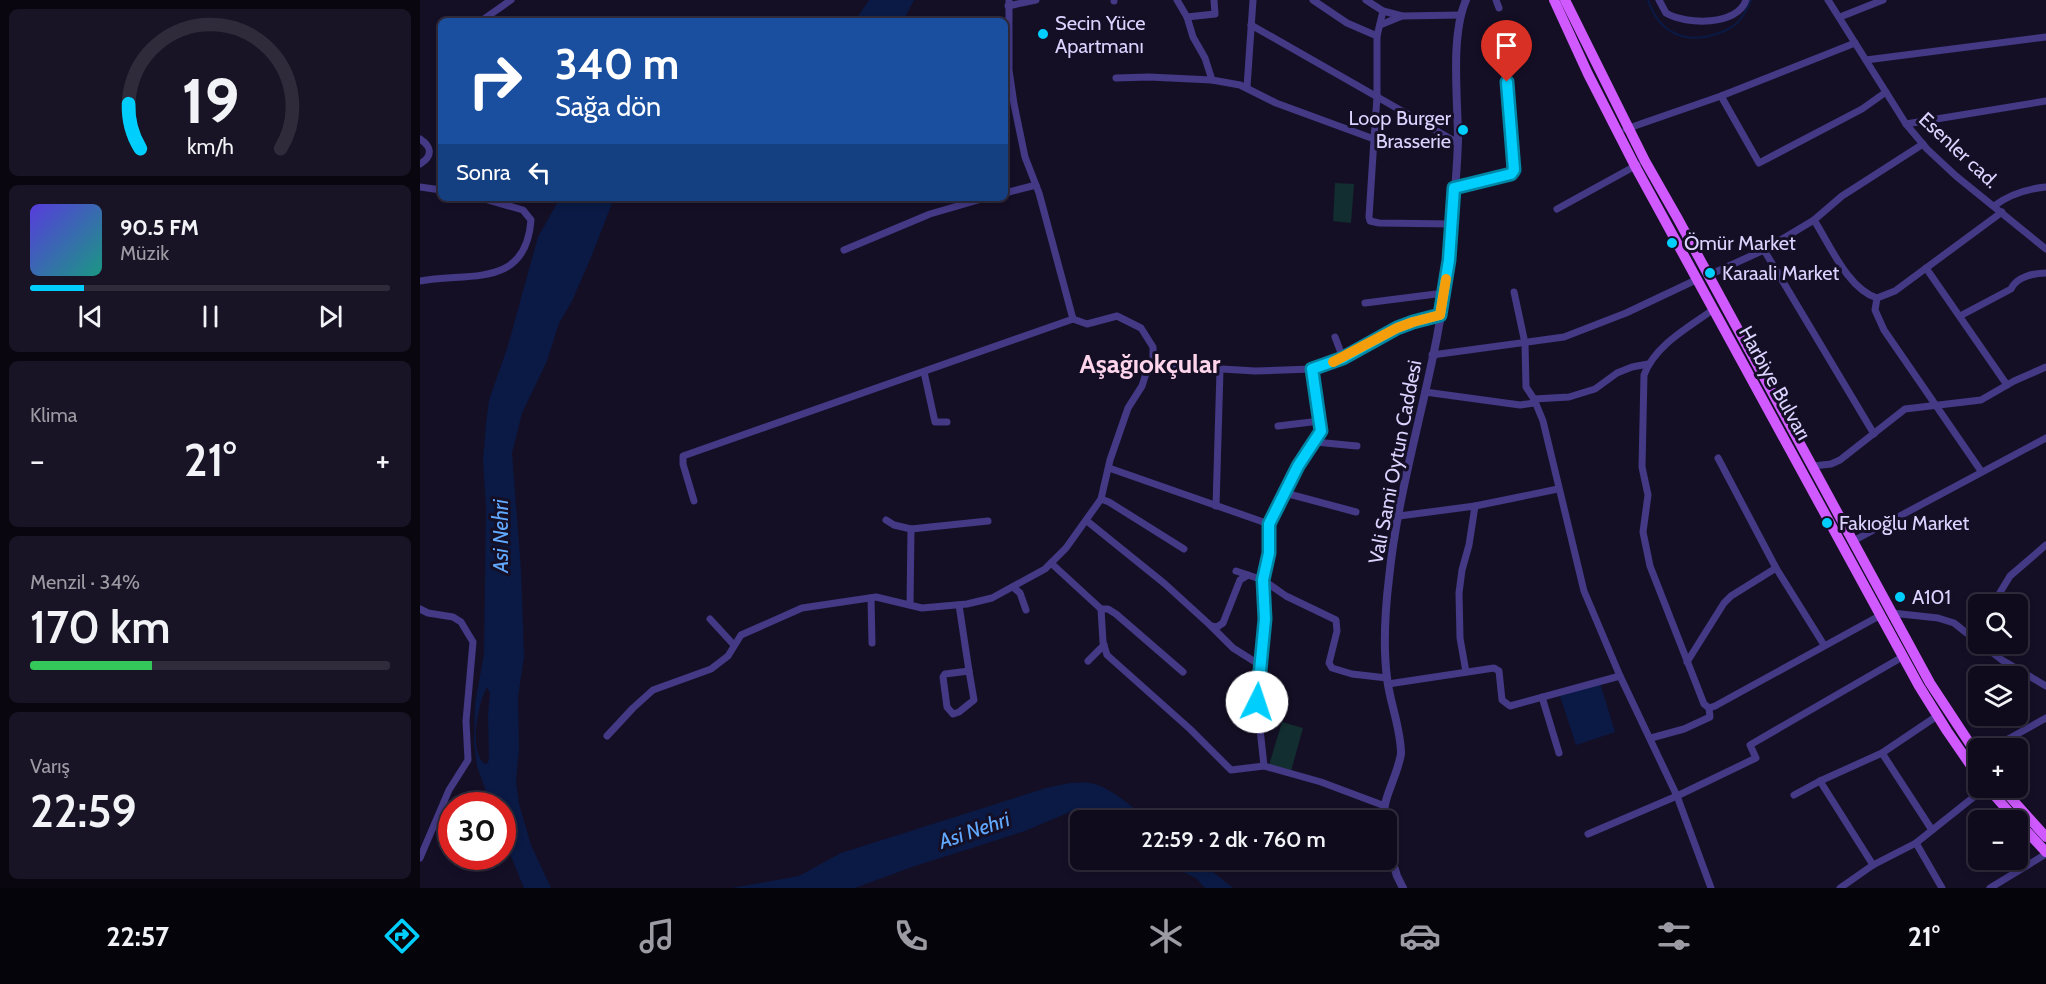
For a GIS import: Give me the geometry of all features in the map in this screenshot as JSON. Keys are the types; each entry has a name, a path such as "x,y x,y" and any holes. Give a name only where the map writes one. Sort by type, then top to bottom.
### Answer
{"main road":[{"name":"Harbiye Bulvarı","path":"1554,0 1584,65 1623,130"},
{"name":"Harbiye Bulvarı","path":"1565,0 1623,130 1714,309 1887,614 1968,741"},
{"name":"Harbiye Bulvarı","path":"1640,163 1709,275 1853,541 1904,656 1937,716 1968,761"},
{"path":"1995,798 2007,810"},
{"path":"2011,798 2046,837"},
{"path":"2028,833 2046,853"}],"street":[{"path":"486,18 511,0"},
{"path":"1036,0 1009,3 1009,70 1012,98 1025,157 1036,185 1073,319"},
{"path":"1177,0 1205,58 1212,80"},
{"path":"1187,17 1215,14 1214,0"},
{"path":"1247,87 1253,0"},
{"path":"1313,0 1347,23 1377,36"},
{"path":"1366,0 1383,11 1402,16 1461,15"},
{"name":"Vali Sami Oytun Caddesi","path":"1384,810 1401,754 1387,681 1387,599 1399,516 1444,293 1458,143 1458,44 1461,15 1466,0"},
{"path":"1496,0 1499,8"},
{"path":"1659,0 1666,13 1689,22 1737,14 1742,10 1746,0"},
{"name":"Esenler cad.","path":"1828,0 1906,124 1923,144 1956,176 2046,249"},
{"path":"1840,17 1884,0"},
{"path":"1383,11 1377,36 1377,97 1370,221 1452,224"},
{"path":"1380,25 1402,16"},
{"path":"1251,25 1458,143"},
{"path":"1866,60 2046,37"},
{"path":"1623,130 1721,96 1855,44"},
{"path":"1116,78 1212,80 1247,87 1276,104 1374,139"},
{"path":"1454,188 1511,174 1514,170 1507,82"},
{"path":"1721,96 1759,163 1862,109 1886,92"},
{"path":"1906,124 2046,101"},
{"path":"420,139 430,150 430,155 420,164"},
{"path":"1709,275 1764,250 1814,220 1842,196 1923,144"},
{"path":"1557,208 1640,163"},
{"path":"1008,192 1036,185"},
{"path":"420,187 438,190"},
{"path":"1994,206 2006,196 2029,188 2046,187"},
{"path":"420,281 489,274 506,270 514,264 531,231 531,220 524,210 492,201"},
{"path":"844,250 930,214 975,201"},
{"path":"1814,220 1850,279 1859,289 1877,298 1895,291 2002,212"},
{"path":"1764,250 1874,434"},
{"path":"1926,268 2007,385"},
{"path":"1960,316 2011,289 2022,278 2037,273 2046,273"},
{"path":"1432,355 1564,337 1626,313 1698,279"},
{"path":"1514,292 1524,343 1526,387 1543,421 1584,591 1620,676 1677,796 1711,888"},
{"path":"1365,303 1444,293"},
{"path":"1877,298 1875,310 1884,330 1981,471"},
{"path":"1651,738 1684,729 1710,717 1709,708 1704,704 1650,566 1643,532 1648,495 1642,467 1644,375 1648,364 1663,347 1714,309"},
{"path":"607,736 653,690 711,669 728,656 733,644 741,635 802,608 876,597 922,608 959,605 992,598 1051,563 1066,548 1101,499 1128,408 1142,386 1148,368 1153,366 1255,371 1312,369 1343,358 1397,328 1440,315"},
{"path":"694,501 683,464 683,456 1073,319 1087,324 1117,316 1141,328 1153,347 1153,366"},
{"path":"1335,337 1343,358"},
{"path":"1425,392 1520,405 1569,397 1595,389 1625,370 1648,364"},
{"path":"1813,466 1831,464 1840,460 1905,409 1981,400 2046,367"},
{"path":"1264,766 1257,702 1265,619 1263,580 1269,553 1269,524 1298,466 1321,431 1312,369"},
{"path":"1216,506 1220,370"},
{"path":"924,372 935,422 946,422"},
{"path":"1278,426 1320,421"},
{"path":"1853,541 2046,438"},
{"path":"1315,442 1357,446"},
{"path":"1719,458 1776,568 1824,645"},
{"path":"1109,468 1269,524"},
{"path":"1399,516 1475,506 1558,489"},
{"path":"1285,493 1356,512"},
{"path":"1101,499 1184,549"},
{"path":"1466,672 1458,622 1459,593 1475,506"},
{"path":"886,520 894,525 911,529 988,521"},
{"path":"1087,521 1172,590 1233,648 1260,665"},
{"path":"910,605 911,529"},
{"path":"1999,594 2010,576 2046,545"},
{"path":"1051,563 1101,609 1108,609 1116,614 1183,672"},
{"path":"1687,662 1724,603 1731,596 1776,568"},
{"path":"1236,571 1263,580 1286,596 1336,620 1337,631 1329,663 1332,668 1352,674 1387,681 1494,668 1498,671 1502,700 1510,706 1620,676"},
{"path":"1211,626 1218,627 1223,623 1229,598 1240,580 1248,575"},
{"path":"1013,587 1020,592 1026,610"},
{"path":"871,598 872,643"},
{"path":"959,605 974,700 953,714 947,707 943,677 945,674 969,671"},
{"path":"420,609 428,613 453,617 461,622 472,642 466,721 468,760 449,790 420,858"},
{"path":"1101,609 1107,655 1190,729 1231,770 1264,766 1321,782 1385,806"},
{"path":"1709,708 1824,645 1887,614 1938,618 1954,623 1968,632"},
{"path":"710,619 733,644"},
{"path":"1088,661 1104,645"},
{"path":"1995,654 2046,686"},
{"path":"1588,834 1677,796 1756,758 1750,745 1904,656"},
{"path":"1542,697 1559,753"},
{"path":"1794,795 1882,753 1937,716"},
{"path":"2010,738 2046,718"},
{"path":"1882,753 1932,830"},
{"path":"1820,781 1873,865"},
{"path":"1840,888 1873,865 1916,843 1973,798"},
{"path":"1916,843 1942,888"},
{"path":"1990,888 2001,886 2046,853"},
{"path":"1395,870 1403,888"}],"green space":[{"path":"1335,183 1354,184 1351,223 1333,221"},
{"path":"1282,722 1303,728 1291,771 1269,765"}],"water":[{"path":"869,0 914,0 905,18 857,18"},
{"name":"Asi Nehri","path":"558,201 613,201 572,301 559,323 547,361 522,413 512,453 521,570 524,656 518,697 519,750 516,781 519,804 531,845 551,888 524,888 516,869 516,792 486,792 477,766 474,743 475,704 484,654 486,507 483,461 489,400 507,349 538,237","holes":["487,687 490,693 488,763 485,764 480,758 476,739 480,704"]},
{"path":"1600,683 1615,732 1576,745 1560,696"},
{"name":"Asi Nehri","path":"1070,783 1090,783 1105,788 1136,810 1070,810 1025,831 855,888 732,888 799,876 841,853 1046,788"},
{"path":"1181,870 1210,870 1233,888 1205,888 1196,878"}],"waterway":[{"path":"1648,0 1653,12 1667,29 1685,37 1696,38 1719,33 1733,26 1743,16 1751,0"}],"slow traffic":[{"path":"1333,362 1397,328 1440,315 1446,279"}],"place":[{"name":"Secin Yüce Apartmanı","path":"1043,34"},
{"name":"Loop Burger Brasserie","path":"1463,130"},
{"name":"Ömür Market","path":"1672,243"},
{"name":"Karaali Market","path":"1710,273"},
{"name":"Fakıoğlu Market","path":"1827,523"},
{"name":"A101","path":"1900,597"}],"district":[{"name":"Aşağıokçular","path":"1150,364"}],"route":[{"path":"1257,702 1258,672 1265,619 1263,580 1269,553 1269,524 1298,466 1321,431 1312,369 1343,358 1397,328 1440,315 1449,260 1454,188 1511,174 1514,170 1507,82"}]}
